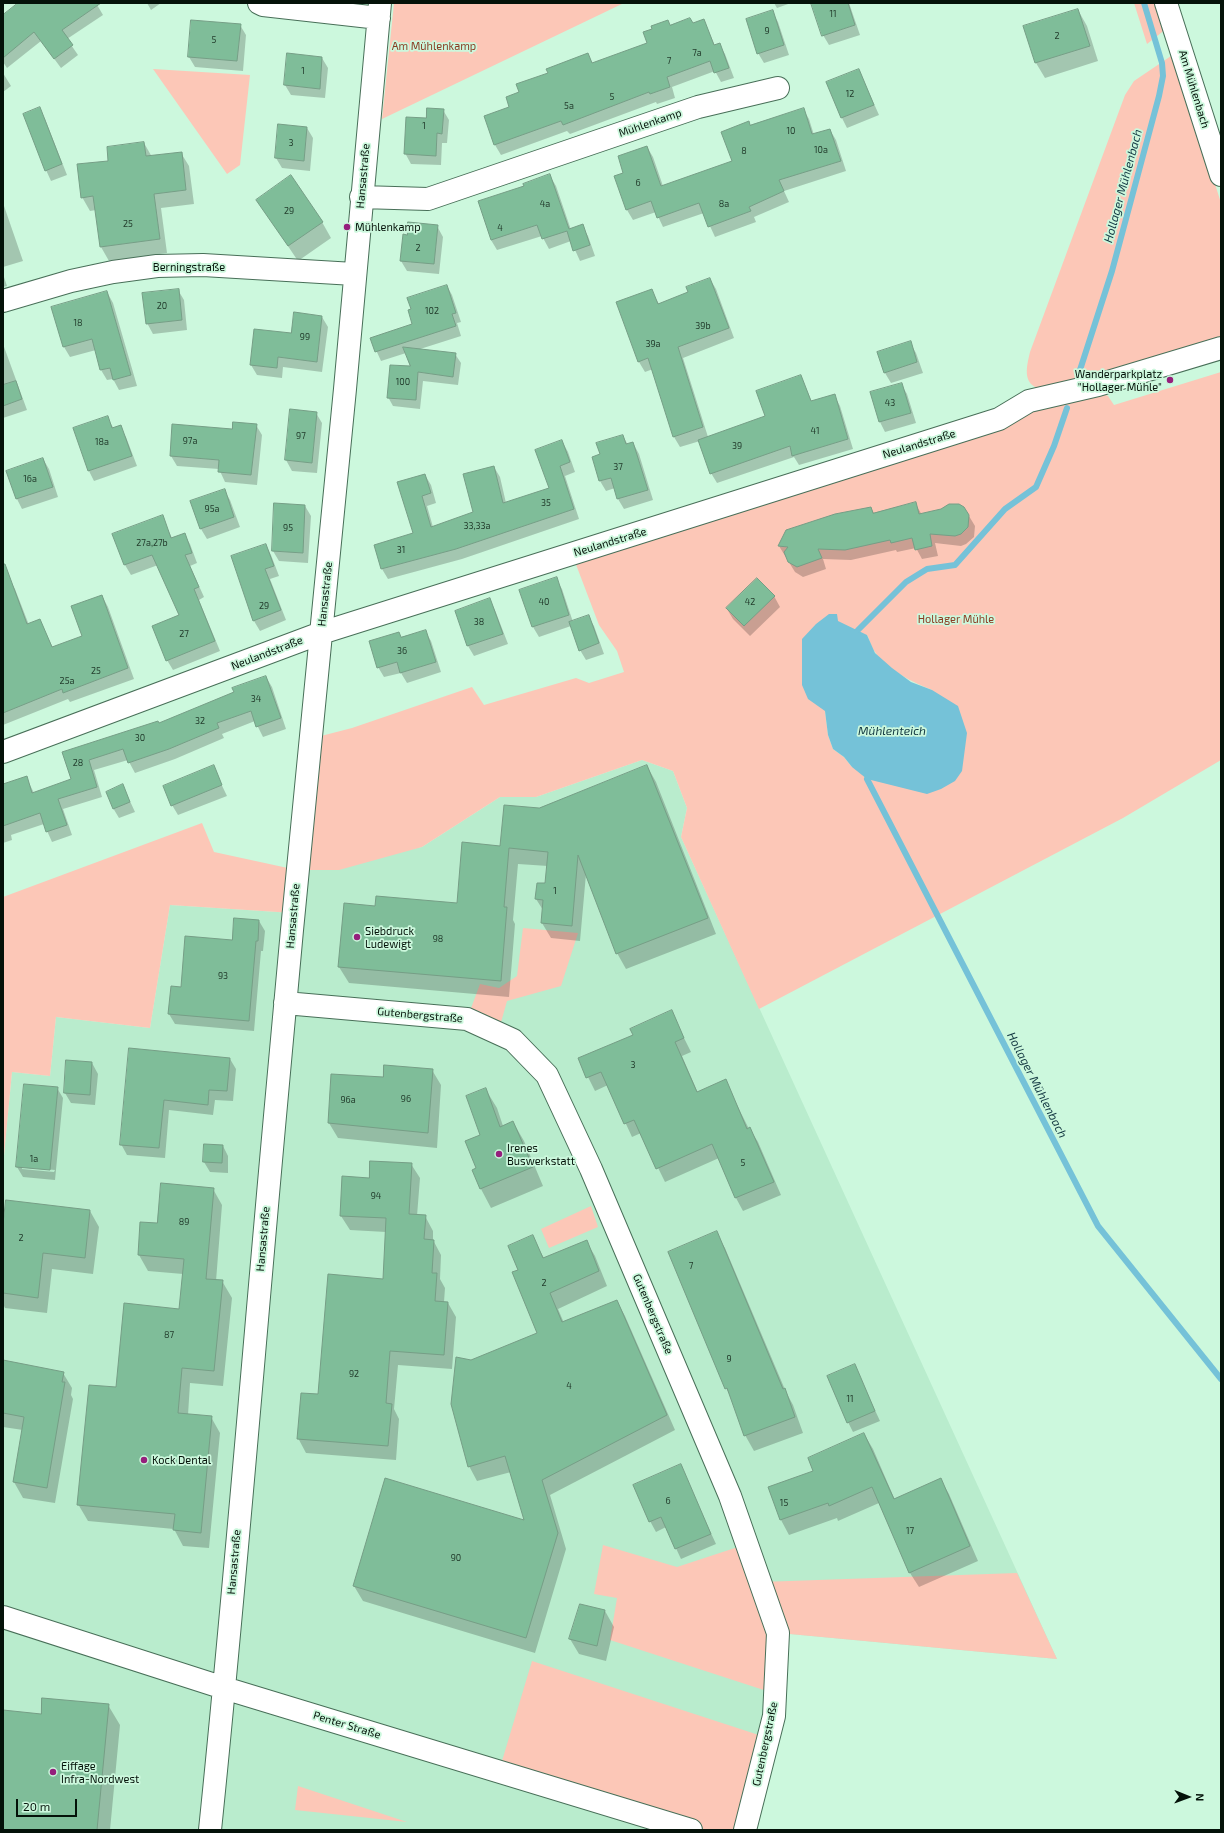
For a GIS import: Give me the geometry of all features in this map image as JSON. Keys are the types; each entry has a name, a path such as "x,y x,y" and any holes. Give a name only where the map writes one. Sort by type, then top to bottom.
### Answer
{"street":[{"path":"259,3 263,5 380,10"},
{"name":"Am Mühlenbach","path":"1166,3 1221,176"},
{"name":"Hansastraße","path":"210,1830 285,1003 380,10"},
{"name":"Mühlenkamp","path":"361,197 428,199 698,107 778,88"},
{"name":"Berningstraße","path":"3,301 71,281 114,272 157,266 203,265 354,274"},
{"name":"Neulandstraße","path":"3,752 321,633 998,419 1029,401 1098,385 1221,348"},
{"name":"Gutenbergstraße","path":"285,1003 467,1019 513,1040 547,1075 591,1169 730,1496 778,1633 774,1716 746,1830"},
{"name":"Penter Straße","path":"3,1617 224,1688 691,1830"}],"shaded area":[{"path":"642,760 673,771 687,808 681,837 1057,1659 779,1633 745,1830 3,1830 3,1166 12,1072 50,1076 56,1017 150,1028 170,905 293,913 297,870 422,847 500,797 536,797"}],"green space":[{"name":"Am Mühlenkamp","path":"394,3 624,3 382,119"},
{"path":"1134,3 1157,3 1166,29 1147,44"},
{"path":"1171,56 1175,57 1221,203 1221,338 1095,378 1038,388 1033,386 1027,373 1030,352 1125,95 1134,81"},
{"path":"153,69 250,75 240,165 227,174"},
{"name":"Hollager Mühle","path":"1221,372 1221,760 1123,818 759,1009 681,837 687,808 673,771 642,760 536,797 500,797 422,847 339,870 297,870 321,736 352,728 472,687 484,705 576,678 589,683 624,672 617,651 599,625 572,554 1046,402 1099,392 1108,396 1114,405","holes":["867,635 874,650 893,670 917,684 932,690 852,767 844,757 833,749 828,735 825,711"]},
{"path":"202,823 214,852 297,870 293,913 170,905 150,1028 56,1017 50,1076 12,1072 3,1166 3,897"},
{"path":"523,928 578,933 561,986 507,1001 498,1033 467,1019 480,984 499,988 517,976"},
{"path":"591,1206 598,1227 549,1248 541,1229"},
{"path":"747,1544 761,1582 1017,1573 1057,1659 779,1633 776,1694 610,1640 617,1598 594,1594 603,1545 677,1567"},
{"path":"532,1661 768,1738 745,1830 691,1830 499,1771"},
{"path":"298,1786 407,1822 295,1810"}],"water":[{"name":"Mühlenteich","path":"829,614 837,614 838,621 867,635 875,653 911,682 932,690 958,706 967,733 962,771 955,781 941,789 927,794 867,779 852,767 844,757 833,749 828,735 825,711 808,699 802,685 802,639 816,624"}],"building":[{"path":"18,3 101,3 62,30 73,45 54,59 34,32 3,58 3,15"},
{"path":"811,3 848,3 855,25 822,36"},
{"path":"1078,9 1090,46 1035,63 1023,26"},
{"path":"773,10 784,45 757,54 746,19"},
{"path":"690,18 693,23 704,19 714,45 720,43 729,68 714,73 710,61 667,77 670,87 650,94 649,92 563,125 561,121 494,145 484,116 509,107 506,97 519,92 516,84 548,73 546,69 588,53 592,63 647,43 643,32 652,29 651,26 668,20 670,25"},
{"path":"191,20 241,24 237,61 188,57"},
{"path":"287,53 322,57 320,89 284,85"},
{"path":"859,69 874,105 841,118 826,82"},
{"path":"40,107 62,164 45,171 23,114"},
{"path":"427,108 444,109 442,134 437,133 436,156 404,154 406,117 426,118"},
{"path":"804,108 812,134 830,129 841,161 779,180 784,191 749,207 751,211 708,227 699,203 657,218 651,201 626,210 614,176 623,173 618,156 647,146 661,186 732,161 721,132 749,121 750,125"},
{"path":"278,124 307,127 304,161 275,158"},
{"path":"144,142 146,156 182,152 186,190 154,194 160,239 100,247 93,196 81,198 77,164 108,161 107,147"},
{"path":"550,174 569,229 583,224 590,245 573,251 567,231 542,239 537,225 491,240 478,201 524,186 523,184"},
{"path":"291,175 323,222 288,246 256,200"},
{"path":"408,222 438,225 434,264 400,261 403,234 407,235"},
{"path":"710,278 729,328 678,347 703,427 673,437 648,358 638,362 616,302 652,289 658,304 688,292 686,287"},
{"path":"447,285 456,313 452,314 456,326 375,352 370,338 412,324 408,310 411,309 407,298"},
{"path":"179,289 182,320 146,324 142,293"},
{"path":"107,291 131,375 113,380 110,368 100,370 92,339 63,347 51,307"},
{"path":"294,312 322,316 317,362 278,357 277,368 250,365 254,329 291,333"},
{"path":"911,341 917,362 884,373 877,352"},
{"path":"403,347 456,353 453,377 418,372 416,400 387,398 390,365 410,366"},
{"path":"801,375 811,401 835,394 848,439 792,456 790,446 710,474 698,440 765,416 756,391"},
{"path":"16,381 22,399 3,406 3,385"},
{"path":"902,383 911,413 879,422 870,392"},
{"path":"290,409 317,412 312,463 285,460"},
{"path":"108,416 112,428 121,425 132,456 88,471 73,428"},
{"path":"233,422 257,424 251,475 218,472 219,460 170,456 172,424 232,429"},
{"path":"623,435 626,444 633,442 648,490 617,499 611,478 599,481 592,457 600,454 596,443"},
{"path":"562,440 570,462 560,466 574,509 456,549 381,569 374,545 413,533 397,482 425,474 431,493 422,496 431,527 473,512 463,474 494,466 503,503 549,488 535,450"},
{"path":"43,458 53,487 16,499 6,471"},
{"path":"225,489 234,517 200,529 190,501"},
{"path":"916,502 919,514 941,509 949,504 959,504 964,507 969,515 968,527 961,534 955,536 930,534 932,546 915,550 912,538 891,543 890,540 845,550 818,549 822,558 797,567 788,562 784,552 788,547 778,546 786,530 835,514 871,507 873,513"},
{"path":"274,503 305,505 303,553 272,551"},
{"path":"163,515 171,538 185,533 192,553 185,555 199,587 194,589 215,641 166,661 152,626 179,615 152,555 124,565 112,534"},
{"path":"266,544 274,566 265,569 281,610 253,621 231,556"},
{"path":"3,564 5,564 27,624 40,619 52,647 82,636 71,606 102,595 128,668 63,693 62,689 3,713"},
{"path":"557,577 569,615 532,627 519,590"},
{"path":"757,578 775,596 744,626 726,608"},
{"path":"490,598 503,634 467,646 455,611"},
{"path":"589,615 599,643 579,651 569,622"},
{"path":"426,630 436,662 400,673 397,662 377,668 369,641 399,632 401,637"},
{"path":"266,676 281,718 256,727 251,711 217,723 219,728 169,749 128,763 123,749 89,760 97,787 58,799 67,825 46,832 40,813 3,826 3,784 27,776 32,793 71,779 62,752 158,721 159,723 234,692 232,688"},
{"path":"214,765 222,785 171,806 163,786"},
{"path":"647,765 708,918 616,954 578,855 572,926 541,923 543,900 535,899 537,883 545,883 548,852 509,848 504,907 507,907 501,981 338,967 344,903 375,906 376,896 457,903 462,842 500,846 504,805 539,808"},
{"path":"123,784 130,802 113,809 106,792"},
{"path":"234,918 259,920 249,1021 168,1014 171,986 181,987 185,936 232,940"},
{"path":"672,1010 684,1038 675,1042 697,1092 726,1079 747,1129 750,1127 774,1182 735,1198 712,1144 656,1169 634,1120 624,1124 601,1072 586,1078 578,1058 633,1035 630,1029"},
{"path":"129,1048 230,1058 227,1091 209,1090 208,1105 164,1100 159,1148 120,1145"},
{"path":"66,1060 92,1062 90,1095 64,1093"},
{"path":"384,1065 433,1069 428,1133 328,1123 331,1074 383,1077"},
{"path":"24,1084 58,1087 50,1170 16,1167"},
{"name":"Irenes Buswerkstatt","path":"486,1088 500,1127 513,1121 533,1167 480,1189 472,1170 476,1168 465,1141 480,1135 466,1096"},
{"path":"204,1144 223,1145 222,1163 203,1162"},
{"path":"370,1161 412,1163 409,1214 426,1215 424,1239 434,1240 432,1273 437,1273 435,1301 448,1302 444,1355 390,1351 386,1403 392,1404 388,1446 297,1439 301,1393 318,1394 328,1274 383,1279 386,1218 340,1216 342,1176 369,1178"},
{"path":"161,1183 214,1188 206,1279 223,1280 214,1371 182,1368 178,1413 212,1416 201,1533 173,1530 175,1514 77,1505 89,1385 116,1387 124,1303 179,1309 184,1259 138,1255 140,1222 157,1223"},
{"path":"6,1200 90,1210 85,1258 43,1253 38,1298 3,1293 3,1224"},
{"path":"717,1231 783,1389 785,1388 795,1417 744,1436 727,1388 725,1389 668,1252"},
{"path":"533,1235 543,1258 587,1240 599,1271 550,1293 562,1322 617,1300 667,1415 542,1480 558,1533 526,1638 353,1586 385,1478 524,1520 505,1456 468,1467 451,1404 456,1357 471,1360 537,1333 512,1272 518,1270 508,1246"},
{"path":"3,1360 64,1372 62,1382 65,1382 47,1488 13,1482 24,1417 3,1413"},
{"path":"855,1364 875,1411 847,1423 827,1376"},
{"path":"864,1433 894,1499 941,1478 970,1546 909,1573 872,1487 829,1506 828,1503 780,1520 768,1487 813,1471 808,1458"},
{"path":"681,1464 711,1534 675,1549 661,1517 649,1522 633,1485"},
{"path":"580,1604 605,1610 597,1646 569,1639"},
{"name":"Eiffage Infra-Nordwest","path":"42,1698 109,1704 97,1830 3,1830 3,1710 41,1714"}],"waterway":[{"name":"Hollager Mühlenbach","path":"1079,373 1112,271 1163,76 1162,63 1144,3"},
{"name":"Hollager Mühlenbach","path":"858,630 906,582 927,569 955,565 1005,509 1036,487 1054,446 1067,408"},
{"name":"Hollager Mühlenbach","path":"867,779 1098,1226 1221,1379"}],"place":[{"name":"Mühlenkamp","path":"347,227"},
{"name":"Wanderparkplatz \"Hollager Mühle\"","path":"1170,380"},
{"name":"Siebdruck Ludewigt","path":"357,937"},
{"name":"Irenes Buswerkstatt","path":"499,1154"},
{"name":"Kock Dental","path":"144,1460"},
{"name":"Eiffage Infra-Nordwest","path":"53,1772"}]}
